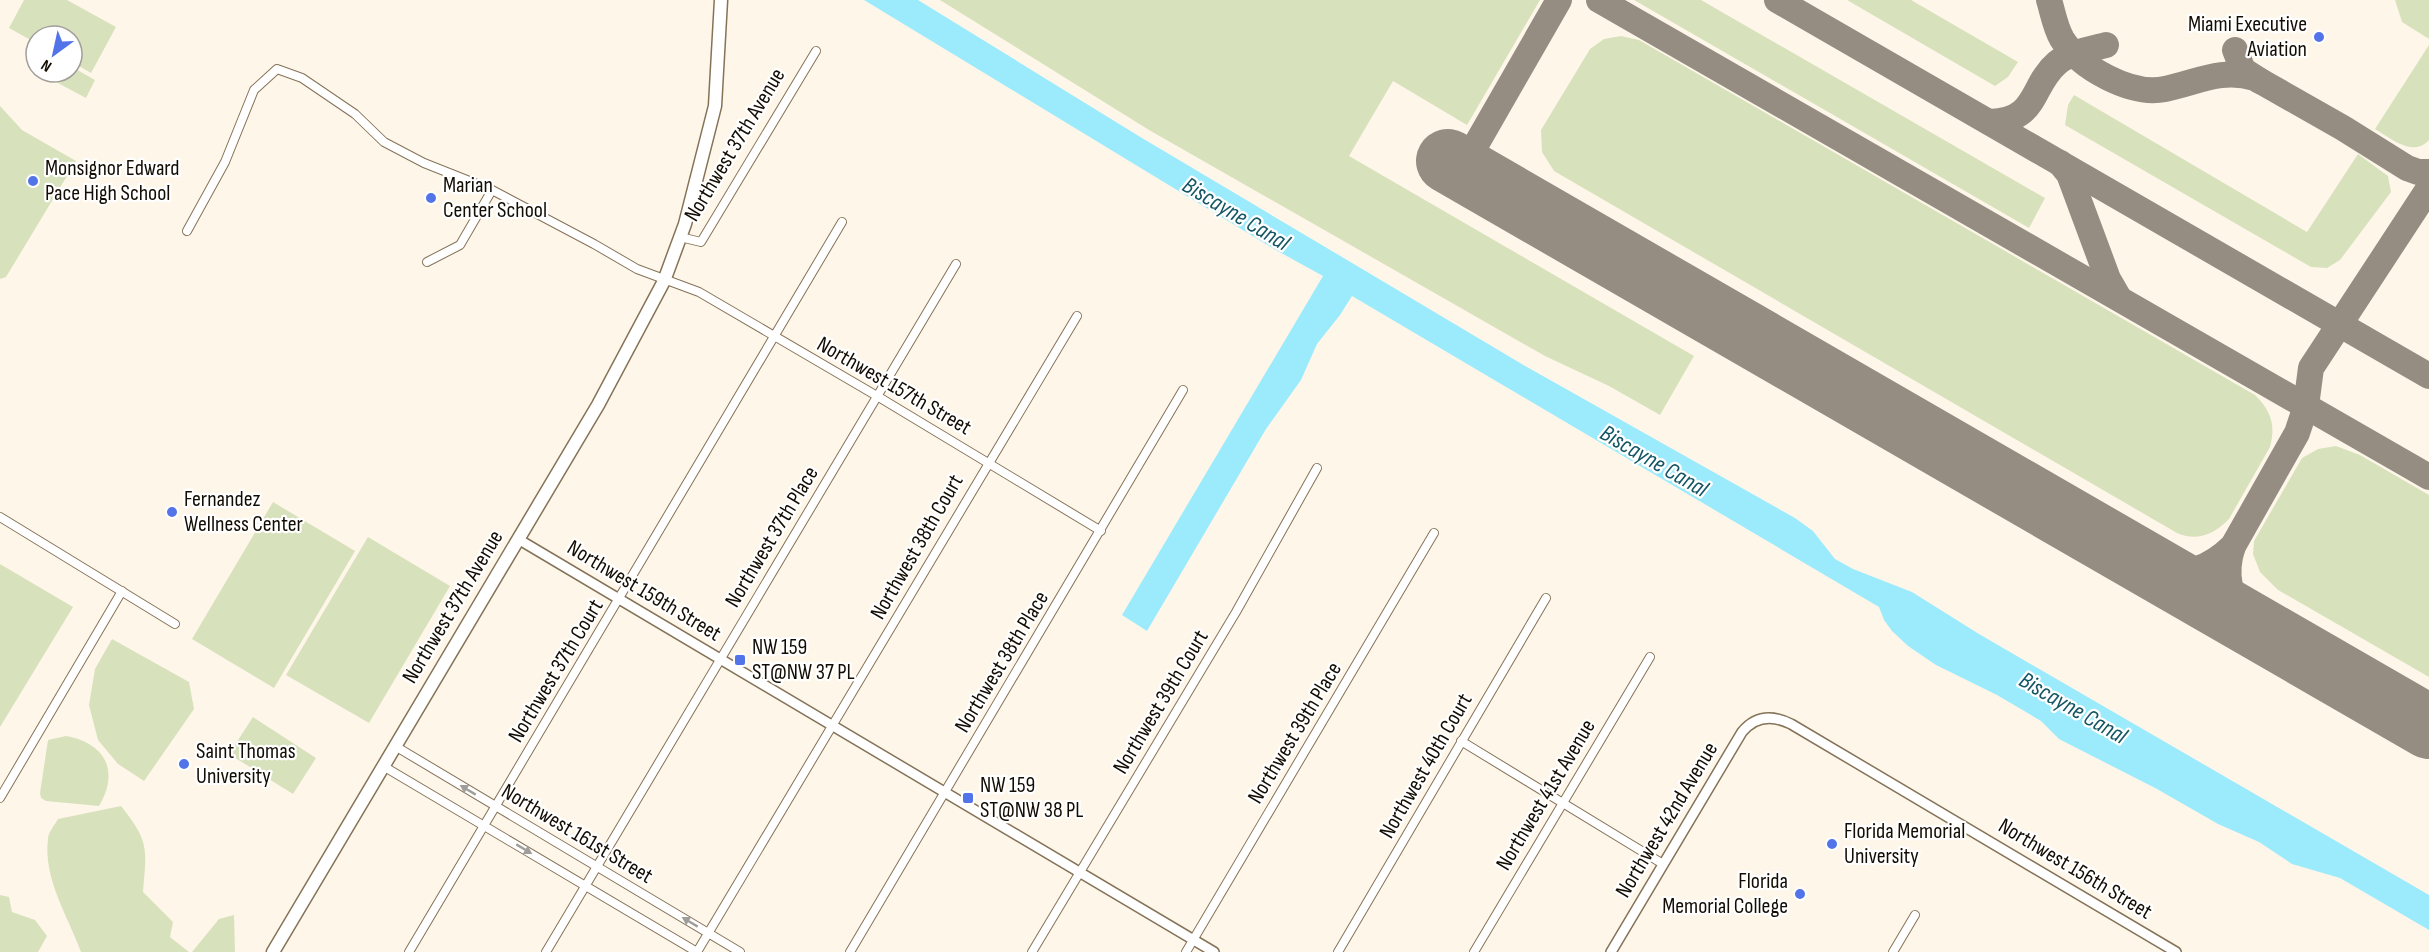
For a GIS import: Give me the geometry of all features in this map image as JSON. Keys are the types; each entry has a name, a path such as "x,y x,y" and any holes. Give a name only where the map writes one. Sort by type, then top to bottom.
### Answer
{"main road":[{"name":"Northwest 37th Avenue","path":"273,952 615,375 664,281 680,237 715,106 722,0"}],"street":[{"name":"Northwest 37th Avenue","path":"680,237 702,242 816,51"},
{"name":"Northwest 157th Street","path":"187,231 225,162 254,90 277,69 302,78 355,114 384,142 424,164 492,190 637,269 664,281 699,292 1101,531"},
{"path":"427,262 460,245 492,190"},
{"name":"Northwest 37th Court","path":"409,952 842,222"},
{"name":"Northwest 37th Place","path":"546,952 956,264"},
{"name":"Northwest 38th Court","path":"697,952 1077,316"},
{"name":"Northwest 38th Place","path":"850,952 1183,390"},
{"name":"Northwest 39th Court","path":"1032,952 1236,612 1317,468"},
{"path":"0,518 175,624"},
{"name":"Northwest 39th Place","path":"1186,952 1434,533"},
{"name":"Northwest 159th Street","path":"518,539 1214,952"},
{"path":"0,798 122,591"},
{"name":"Northwest 40th Court","path":"1338,952 1546,598"},
{"name":"Northwest 41st Avenue","path":"1474,952 1650,657"},
{"name":"Northwest 42nd Avenue","path":"1611,952 1742,732 1752,722 1765,717"},
{"name":"Northwest 156th Street","path":"1765,717 1781,719 1791,724 2176,952"},
{"path":"1461,741 1663,864"},
{"name":"Northwest 161st Street","path":"395,746 740,952"},
{"name":"Northwest 161st Street","path":"383,766 697,952"},
{"path":"1893,952 1915,915"}],"green space":[{"path":"24,0 67,0 116,27 91,73 84,69 84,24 24,24 24,36 9,28"},
{"path":"940,0 1540,0 1467,125 1393,81 1349,156 1694,356 1660,415 1609,386 1545,356 1149,130"},
{"path":"1634,0 1701,0 2045,198 2029,228"},
{"path":"1847,0 1911,0 2018,62 2008,77 1995,86"},
{"path":"2395,0 2429,0 2429,39 2402,22"},
{"path":"1621,36 1639,40 2255,395 2271,419 2272,439 2270,447 2229,519 2218,529 2205,535 2191,537 2177,533 1554,171 1542,152 1541,130 1590,49 1604,39"},
{"path":"2429,45 2429,140 2423,145 2409,147 2375,129"},
{"path":"84,74 95,80 86,98 60,84 84,84"},
{"path":"2074,95 2307,232 2358,154 2388,176 2391,192 2340,260 2327,268 2311,267 2065,125 2068,105"},
{"path":"0,106 22,130 76,161 6,277 0,279"},
{"path":"2336,446 2360,455 2429,495 2429,677 2278,590 2260,572 2253,554 2254,541 2302,458 2318,449"},
{"path":"273,502 355,551 274,688 192,639"},
{"path":"368,537 450,586 369,723 286,675"},
{"path":"0,564 73,607 0,727"},
{"path":"112,639 189,682 194,709 144,781 118,764 98,740 89,705 95,669"},
{"path":"253,717 316,758 293,794 229,754"},
{"path":"66,736 91,745 105,761 108,781 99,806 46,801 41,798 48,740"},
{"path":"121,806 137,828 144,846 143,892 173,922 170,937 189,952 81,952 53,883 47,854 48,836 58,819"},
{"path":"0,895 9,897 12,912 35,920 47,936 38,952 0,952"},
{"path":"234,915 235,952 192,952 219,919"}],"water":[{"name":"Biscayne Canal","path":"864,0 918,0 1142,138 1527,367 1795,518 1813,531 1835,559 1853,569 1912,592 1979,634 2429,895 2429,930 2340,878 2292,864 2259,842 2218,824 2157,789 2059,739 2041,721 1997,695 1936,665 1908,646 1892,631 1879,607 1352,296 1317,344 1301,380 1266,429 1147,631 1122,615 1323,276 1274,249"}],"taxiway":[{"path":"1462,169 1559,0"},
{"path":"1599,0 2429,477"},
{"path":"1777,0 2429,376"},
{"path":"2049,0 2056,25 2070,50 2108,78 2122,84 2152,90 2165,89 2220,75 2243,75 2255,78 2343,128 2407,168 2418,172 2429,172"},
{"path":"1990,122 2006,120 2026,109 2048,72 2062,59 2081,51 2106,45"},
{"path":"2235,50 2243,70 2260,81"},
{"path":"2060,163 2069,174 2108,279 2119,298"},
{"path":"2154,568 2177,571 2197,569 2215,561 2233,546 2297,433 2306,406 2311,368 2429,188"},
{"path":"2233,546 2229,567 2230,586 2236,604 2247,622"}],"runway":[{"path":"1448,161 2429,727"}],"place":[{"name":"Miami Executive Aviation","path":"2319,37"},
{"name":"Monsignor Edward Pace High School","path":"33,181"},
{"name":"Marian Center School","path":"431,198"},
{"name":"Fernandez Wellness Center","path":"172,512"},
{"name":"NW 159 ST@NW 37 PL","path":"740,660"},
{"name":"Saint Thomas University","path":"184,764"},
{"name":"NW 159 ST@NW 38 PL","path":"968,798"},
{"name":"Florida Memorial University","path":"1832,844"},
{"name":"Florida Memorial College","path":"1800,894"}]}
